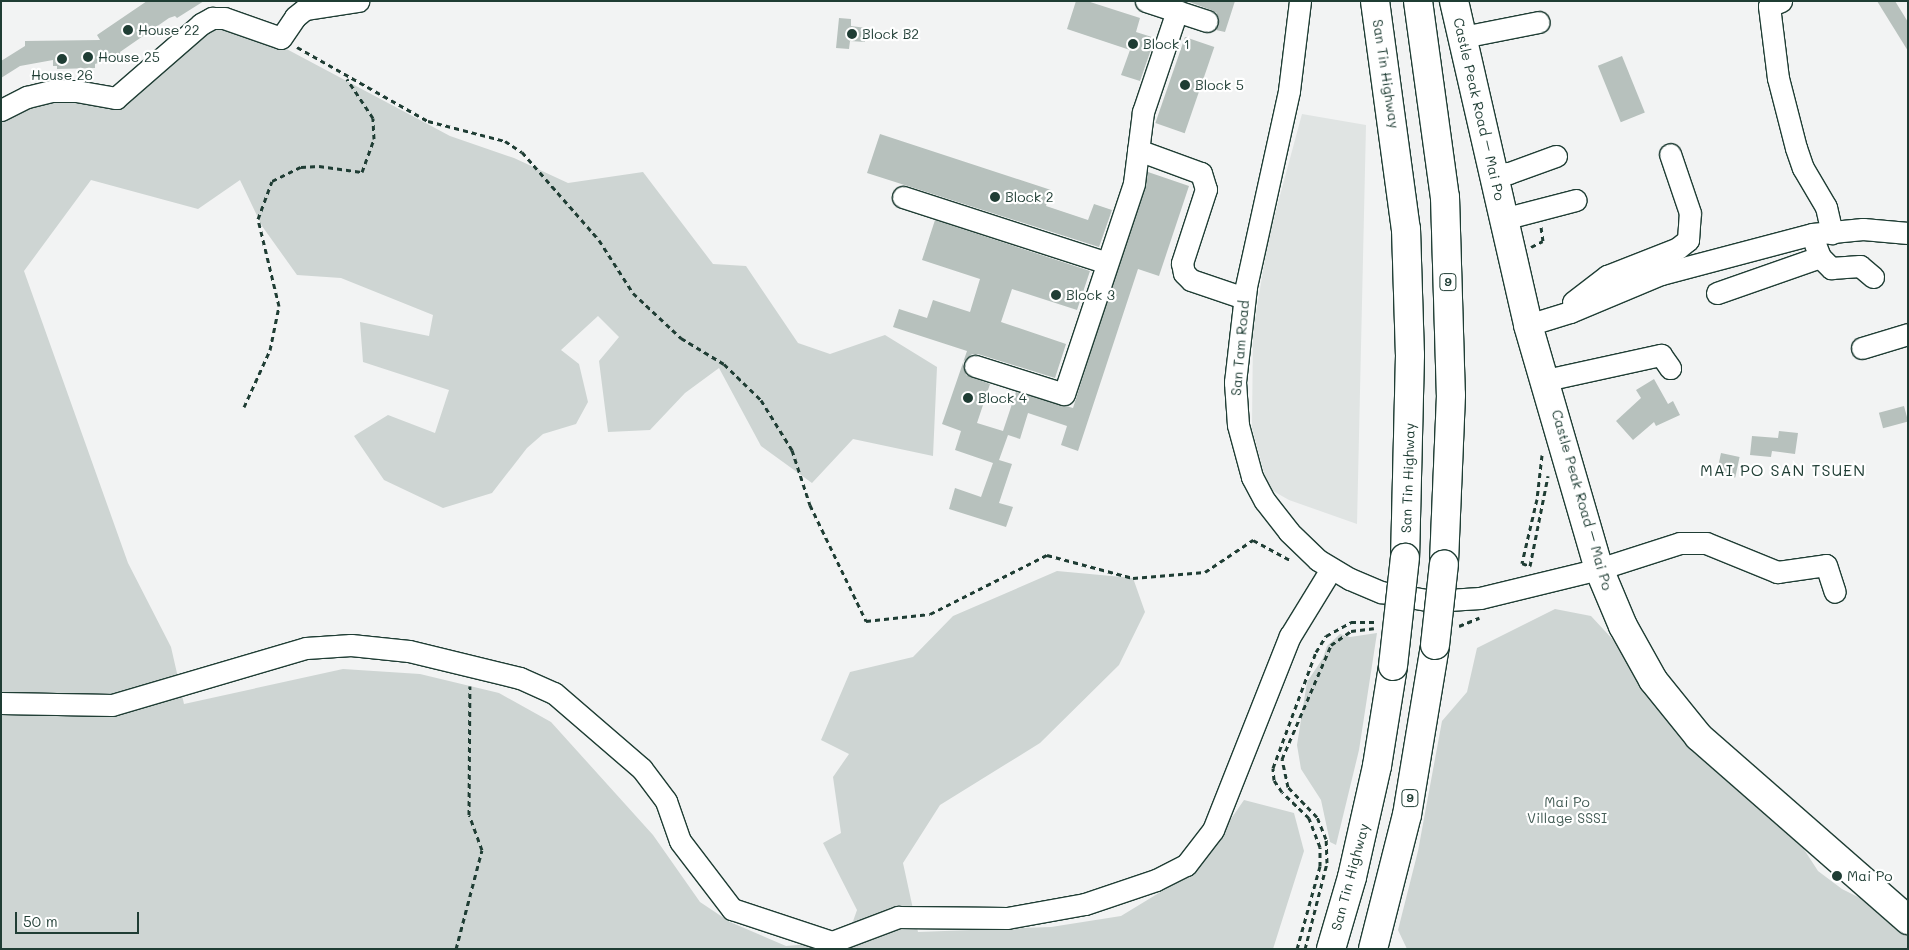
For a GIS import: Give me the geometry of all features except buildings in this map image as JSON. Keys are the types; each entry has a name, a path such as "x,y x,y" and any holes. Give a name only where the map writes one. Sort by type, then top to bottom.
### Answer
{"main road":[{"name":"San Tin Highway","path":"1331,949 1352,877 1378,766 1393,666 1405,558 1410,364 1406,228 1375,1"},
{"name":"9","path":"1372,949 1407,815 1435,645 1444,564 1451,404 1445,197 1418,1"},
{"name":"Castle Peak Road – Mai Po","path":"1454,1 1528,325 1546,380 1599,569 1644,666 1688,725 1726,762 1908,920"}],"street":[{"path":"1,110 51,91 76,91 108,99 116,98 200,24 212,18 224,18 281,38 295,17 305,9 358,1"},
{"path":"1146,1 1207,21"},
{"name":"San Tam Road","path":"1300,1 1289,91 1244,298 1236,359 1235,403 1247,462 1258,490 1276,517 1303,547 1332,569 1381,592 1432,601 1480,598 1599,569 1680,543 1706,543 1777,572 1826,564 1835,592"},
{"path":"1782,1 1769,6 1778,78 1803,168 1826,207 1820,257 1831,268 1860,266 1873,277"},
{"path":"975,366 1064,394 1134,184 1143,112 1177,11"},
{"path":"1462,37 1540,22"},
{"path":"1138,150 1201,173 1206,189 1184,258 1184,273 1191,280 1244,298"},
{"path":"1570,312 1573,302 1607,276 1678,248 1688,240 1690,213 1670,154"},
{"path":"1494,174 1509,173 1556,156"},
{"path":"903,197 1107,263"},
{"path":"1503,219 1576,200"},
{"path":"1528,325 1570,312 1661,274 1822,233 1863,230 1908,233"},
{"path":"1717,293 1820,257"},
{"path":"1862,348 1908,334"},
{"path":"1546,380 1661,355 1670,368"},
{"path":"1,703 112,705 306,648 351,645 409,651 520,678 554,693 642,769 666,800 680,841 732,909 832,942 898,917 1007,918 1085,904 1156,880 1186,865 1213,830 1290,636 1332,569"}],"path":[{"path":"281,38 347,78 428,121 505,141 522,152 598,240 633,294 681,338 724,364 761,400 792,450 810,505 866,621 930,614 1047,555 1133,578 1205,572 1254,540 1293,562"},
{"path":"244,407 270,350 279,306 258,219 272,181 301,167 319,166 362,172 374,139 373,118 347,78"},
{"path":"1542,450 1537,499 1523,564 1530,566 1549,472"},
{"path":"1457,627 1490,616"},
{"path":"1297,949 1320,866 1320,847 1309,818 1282,792 1274,780 1273,768 1316,652 1326,636 1351,622 1384,622"},
{"path":"1305,949 1327,863 1326,839 1317,816 1288,787 1282,760 1331,645 1351,631 1374,628"},
{"path":"456,949 482,850 469,815 470,686"}],"shaded area":[{"path":"1302,114 1366,125 1357,524 1289,500 1268,488 1252,428 1253,332 1268,240"}],"green space":[{"path":"214,25 279,45 450,136 514,158 568,183 643,172 713,264 746,266 798,343 830,354 885,335 937,367 933,456 853,439 812,483 761,446 719,368 685,393 650,430 608,432 599,361 619,337 598,316 561,350 579,364 588,402 576,424 543,434 527,448 492,493 443,508 384,480 354,436 388,415 435,433 449,390 363,362 360,322 429,336 433,315 341,278 297,275 262,226 240,180 198,209 91,180 24,271 128,563 171,647 184,704 343,669 420,674 499,693 551,722 653,835 700,902 730,922 786,946 846,941 857,910 823,843 841,833 833,777 849,754 821,740 850,672 913,657 953,616 1057,571 1133,578 1145,612 1119,665 1040,743 940,805 903,863 918,932 1051,927 1121,916 1195,871 1244,800 1294,813 1304,851 1273,949 1,949 1,118 30,104 64,98 107,106"},
{"name":"Mai Po Village SSSI","path":"1555,609 1591,616 1796,837 1818,871 1842,889 1872,904 1908,935 1908,949 1407,949 1398,930 1418,851 1442,721 1467,692 1477,648"},
{"path":"1377,633 1359,750 1336,845 1330,842 1321,800 1301,769 1297,745 1307,682 1323,658 1327,646 1340,634 1350,637"}],"place":[{"name":"House 22","path":"128,30"},
{"name":"Block B2","path":"852,34"},
{"name":"Block 1","path":"1133,44"},
{"name":"House 25","path":"88,57"},
{"name":"House 26","path":"62,59"},
{"name":"Block 5","path":"1185,85"},
{"name":"Block 2","path":"995,197"},
{"name":"Block 3","path":"1056,295"},
{"name":"Block 4","path":"968,398"},
{"name":"Mai Po","path":"1837,876"}],"district":[{"name":"MAI PO SAN TSUEN","path":"1783,470"}]}
